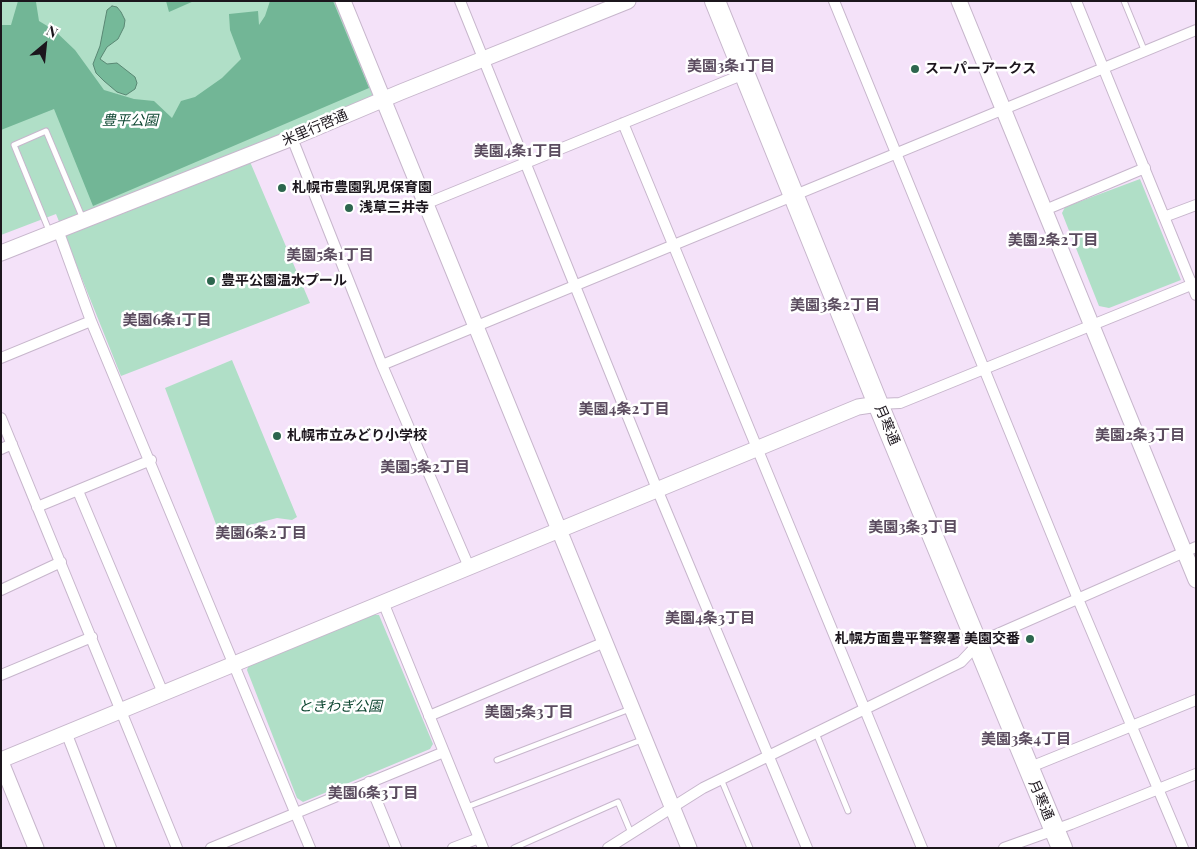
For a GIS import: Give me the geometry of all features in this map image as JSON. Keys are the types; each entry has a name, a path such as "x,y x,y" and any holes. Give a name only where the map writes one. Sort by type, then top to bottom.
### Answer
{"highway":[{"name":"月寒通","path":"715,1 878,404 1058,839"}],"street":[{"path":"343,1 689,848"},
{"path":"460,1 657,489 807,848"},
{"name":"米里行啓通","path":"1,253 292,138 628,1"},
{"path":"959,1 1092,326 1190,550 1196,580"},
{"path":"36,848 1,761 66,732 163,694 858,407 900,403 1092,326 1194,288 1076,1"},
{"path":"834,2 1078,599 1184,848"},
{"path":"382,365 1196,30"},
{"path":"425,204 744,74"},
{"path":"623,123 922,848"},
{"path":"292,138 382,365 469,567"},
{"path":"1044,210 1144,168"},
{"path":"1164,218 1196,205"},
{"path":"54,232 151,460 310,848"},
{"path":"1,358 91,320"},
{"path":"1,418 177,848"},
{"path":"1,449 12,444"},
{"path":"37,507 151,460"},
{"path":"78,491 163,694"},
{"path":"608,848 672,807 721,779 961,662 977,645 1190,550"},
{"path":"1,590 61,562"},
{"path":"383,602 481,843 453,848"},
{"path":"1,674 92,637"},
{"path":"429,716 605,642"},
{"path":"1028,768 1196,700"},
{"path":"66,732 111,848"},
{"path":"211,848 444,752"},
{"path":"1004,848 1058,839 1159,788 1196,774"},
{"path":"369,782 396,848"}],"lane":[{"path":"1124,1 1145,52"},
{"path":"54,232 14,145 46,132 84,220"},
{"path":"497,760 632,708"},
{"path":"816,733 848,811"},
{"path":"467,807 644,739"},
{"path":"721,779 750,848"},
{"path":"514,848 618,802 631,833"}],"green space":[{"name":"豊平公園","path":"1,1 337,1 375,96 245,150 310,303 121,376 56,214 1,235"},
{"path":"18,1 40,1 36,2 39,21 54,30 75,50 104,90 134,99 154,101 172,118 181,101 195,97 222,78 241,59 230,30 229,14 258,11 259,25 265,16 270,1 333,1 369,88 93,206 54,109 1,130 1,25 11,25"},
{"path":"166,1 194,1 169,12"},
{"path":"1140,179 1181,280 1109,308 1099,306 1062,213 1065,207"},
{"path":"232,360 297,517 292,520 277,518 226,531 217,527 165,388"},
{"name":"ときわぎ公園","path":"367,614 379,615 433,744 430,749 303,802 297,798 247,670 249,664"}],"shaded area":[{"path":"112,6 117,7 121,12 125,20 124,27 118,39 107,47 100,59 107,64 117,63 135,77 137,83 135,89 126,95 117,92 104,81 96,73 93,64 100,46 107,10"}],"place":[{"name":"スーパーアークス","path":"915,69"},
{"name":"札幌市豊園乳児保育園","path":"282,188"},
{"name":"浅草三井寺","path":"349,208"},
{"name":"豊平公園温水プール","path":"211,281"},
{"name":"札幌市立みどり小学校","path":"277,436"},
{"name":"札幌方面豊平警察署 美園交番","path":"1030,639"}],"district":[{"name":"美園3条1丁目","path":"731,66"},
{"name":"美園4条1丁目","path":"518,151"},
{"name":"美園2条2丁目","path":"1053,240"},
{"name":"美園5条1丁目","path":"330,255"},
{"name":"美園3条2丁目","path":"835,305"},
{"name":"美園6条1丁目","path":"167,320"},
{"name":"美園4条2丁目","path":"624,409"},
{"name":"美園2条3丁目","path":"1140,435"},
{"name":"美園5条2丁目","path":"425,467"},
{"name":"美園3条3丁目","path":"913,527"},
{"name":"美園6条2丁目","path":"261,533"},
{"name":"美園4条3丁目","path":"710,618"},
{"name":"美園5条3丁目","path":"529,712"},
{"name":"美園3条4丁目","path":"1026,739"},
{"name":"美園6条3丁目","path":"373,793"}]}
